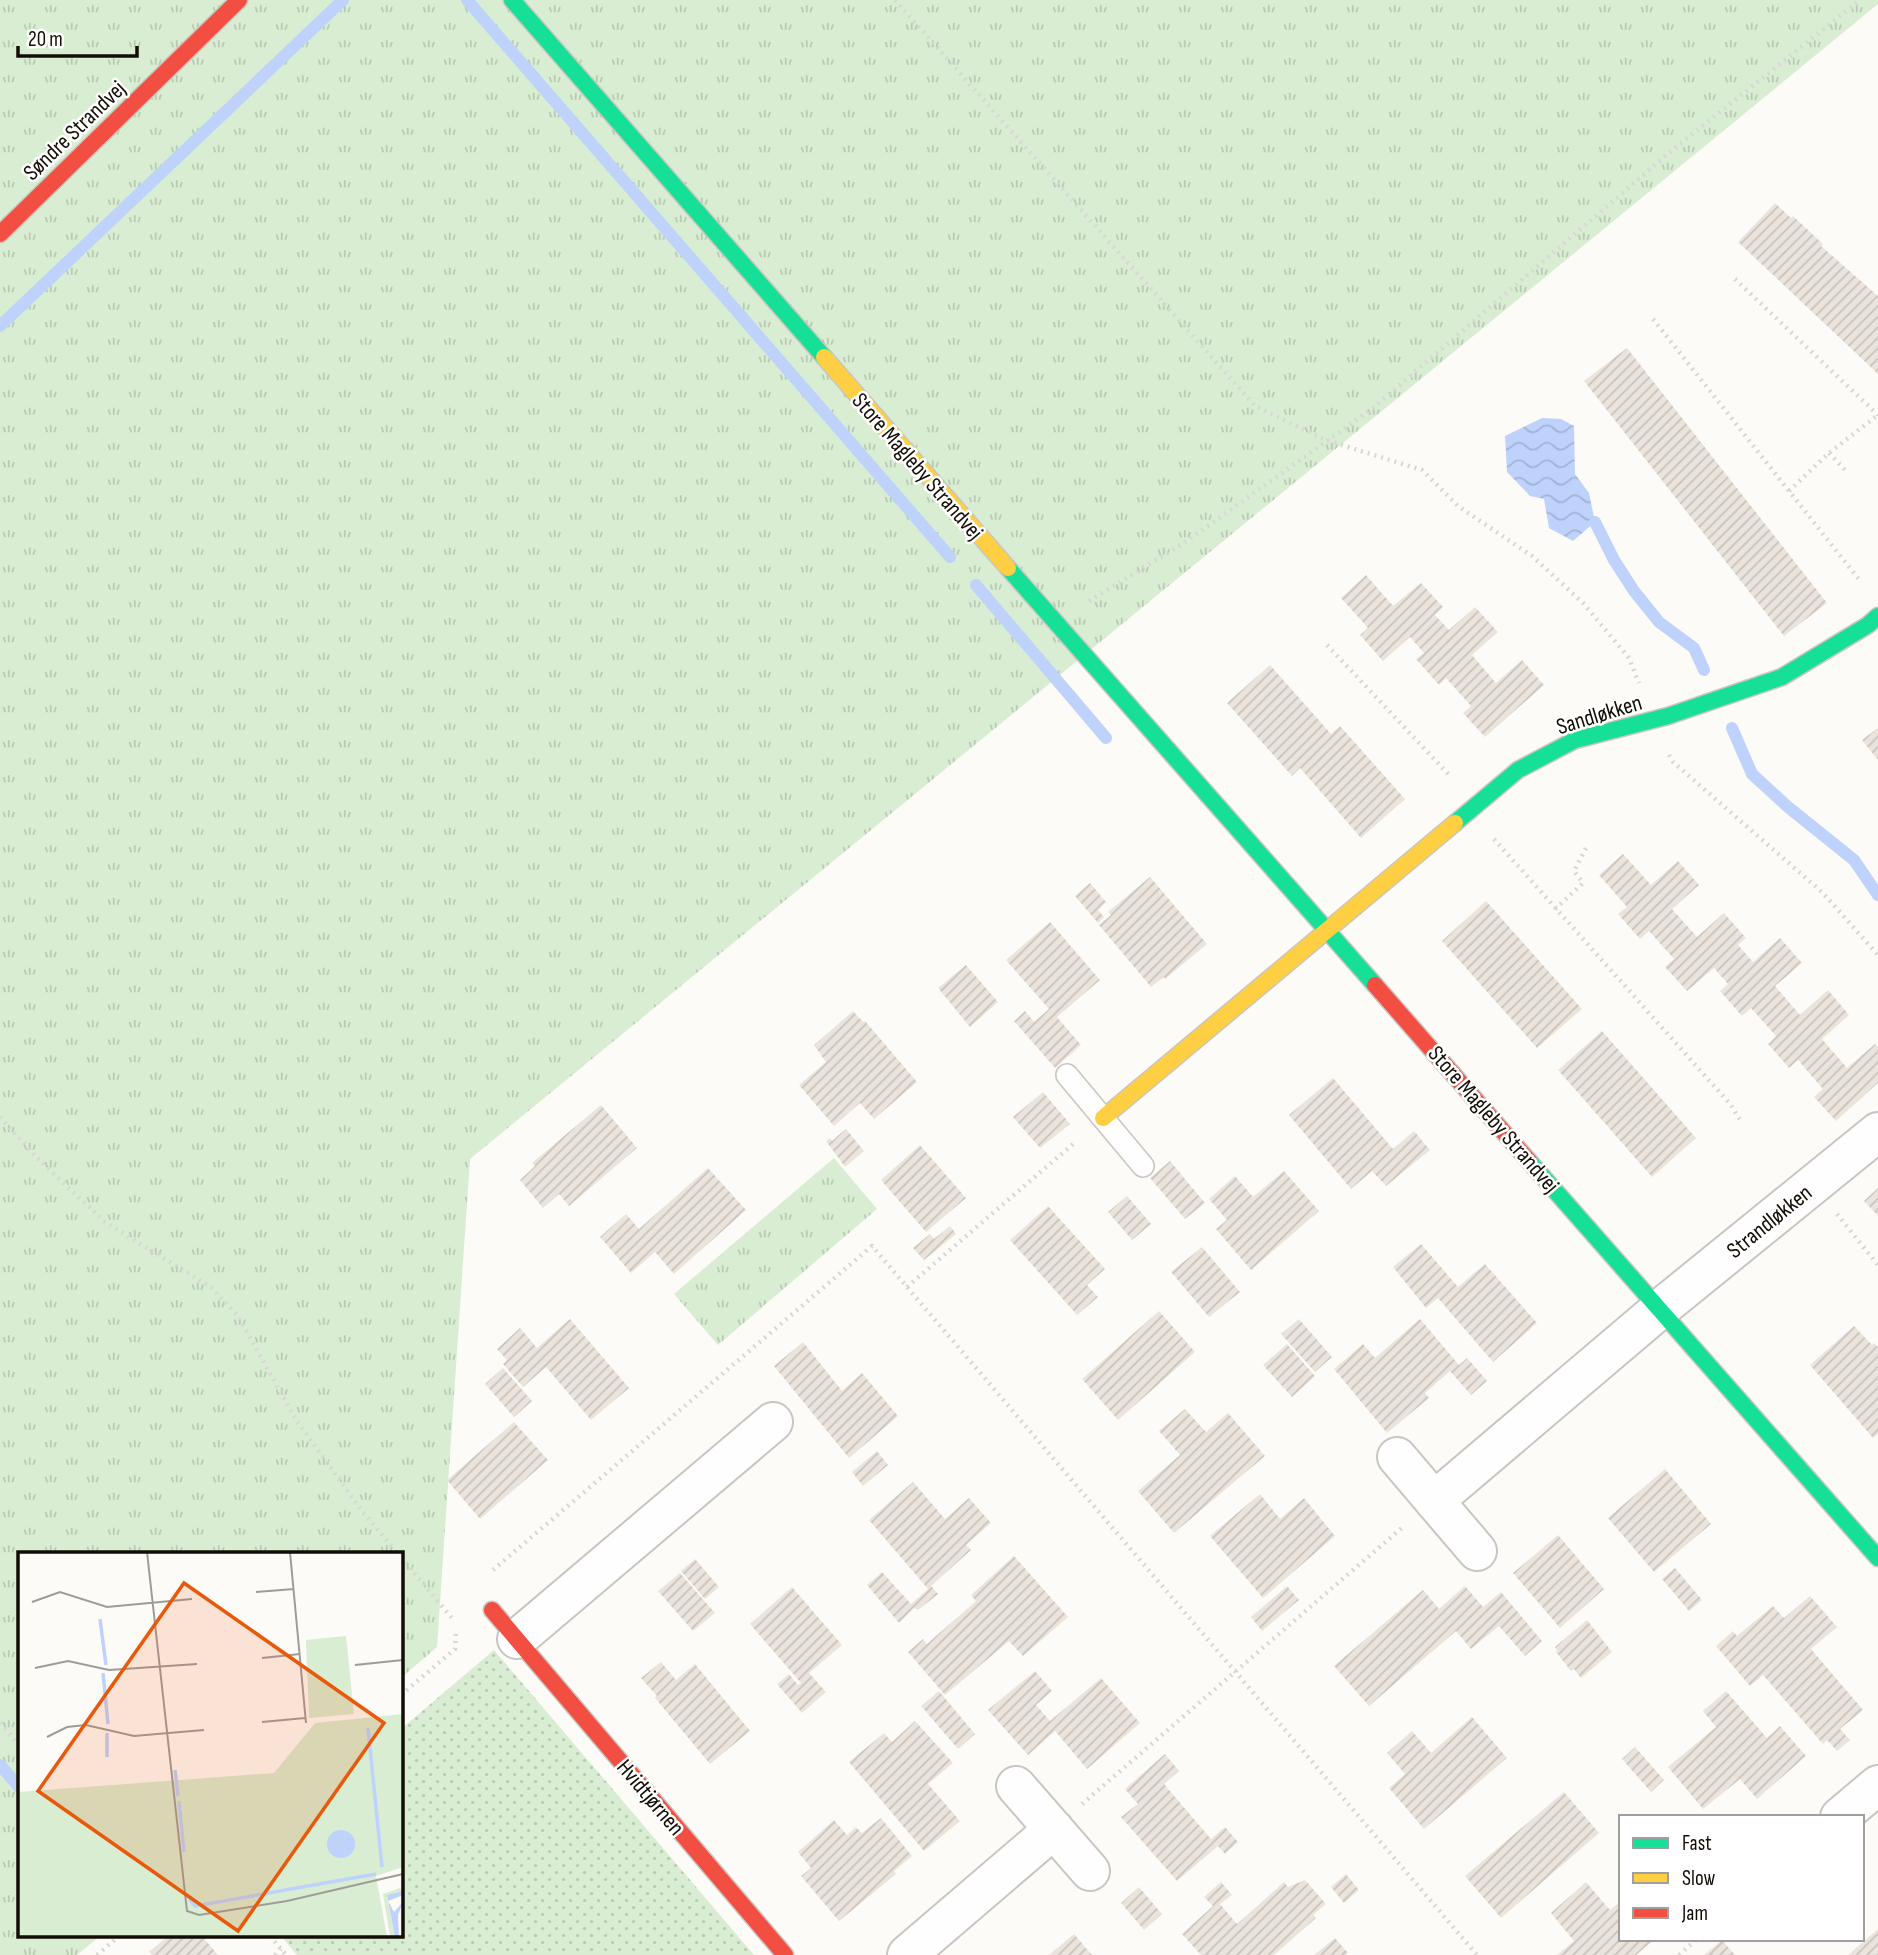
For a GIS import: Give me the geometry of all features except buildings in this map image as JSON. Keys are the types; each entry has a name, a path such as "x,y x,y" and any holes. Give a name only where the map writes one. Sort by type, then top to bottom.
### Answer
{"street":[{"name":"Søndre Strandvej","path":"0,234 239,0"},
{"name":"Store Magleby Strandvej","path":"512,0 1878,1558"},
{"name":"Sandløkken","path":"1328,929 1518,770 1575,740 1668,716 1782,677 1868,625 1878,616"},
{"path":"1103,1118 1328,929"},
{"name":"Strandløkken","path":"1660,1309 1878,1132"},
{"path":"1434,1501 1660,1309"},
{"path":"517,1639 773,1422"},
{"path":"1397,1457 1477,1551"},
{"name":"Hvidtjørnen","path":"492,1610 785,1955"},
{"path":"1842,1815 1878,1784"},
{"path":"1016,1786 1090,1871"},
{"path":"907,1955 1054,1829"}],"lane":[{"path":"1067,1075 1143,1166"}],"path":[{"path":"895,0 1255,407 1326,440 1422,470"},
{"path":"1055,621 1184,543 1373,408 1670,152 1860,0"},
{"path":"1735,279 1878,415 1829,453 1789,491"},
{"path":"1653,319 1869,591"},
{"path":"1829,453 1847,472"},
{"path":"1327,645 1473,808 1555,909 1731,1105 1742,1123"},
{"path":"1555,909 1583,883 1574,872 1587,846"},
{"path":"0,1117 36,1157 104,1222 212,1288 238,1316 295,1418 361,1510 396,1552"},
{"path":"907,1287 1103,1118"},
{"path":"1814,1184 1878,1265"},
{"path":"491,1572 872,1247 1477,1955"},
{"path":"1054,1829 1434,1501"},
{"path":"402,1560 457,1624"},
{"path":"402,1694 454,1648 458,1611"},
{"path":"0,1723 18,1744"},
{"path":"97,1955 117,1938"},
{"path":"272,1938 286,1955"},
{"path":"1679,1955 1695,1941"},
{"path":"275,1955 281,1949"}],"green space":[{"path":"0,0 1878,0 1878,4 470,1159 437,1647 402,1677 402,1552 18,1552 18,1938 98,1938 77,1955 0,1955"},
{"path":"834,1158 877,1209 718,1345 674,1294"},
{"path":"494,1650 754,1955 297,1955 283,1938 402,1938 402,1728"}],"water":[{"path":"1542,418 1561,419 1574,426 1575,474 1589,493 1595,522 1573,541 1549,528 1544,499 1530,496 1507,472 1505,436"}],"waterway":[{"path":"0,326 343,0"},
{"path":"467,0 950,557"},
{"path":"1595,522 1614,560 1634,591 1659,622 1694,648 1704,670"},
{"path":"976,585 1106,738"},
{"path":"1732,728 1752,774 1854,860 1878,895"},
{"path":"0,1765 18,1786"}],"traffic: fast":[{"path":"512,0 824,357"},
{"path":"1008,568 1375,985"},
{"path":"1455,823 1518,770 1575,740 1668,716 1782,677 1868,625 1878,616"},
{"path":"1529,1161 1878,1558"}],"traffic: slow":[{"path":"824,357 1008,568"},
{"path":"1103,1118 1455,823"}],"traffic: jam":[{"path":"0,234 239,0"},
{"path":"1375,985 1529,1161"},
{"path":"492,1610 785,1955"}]}
